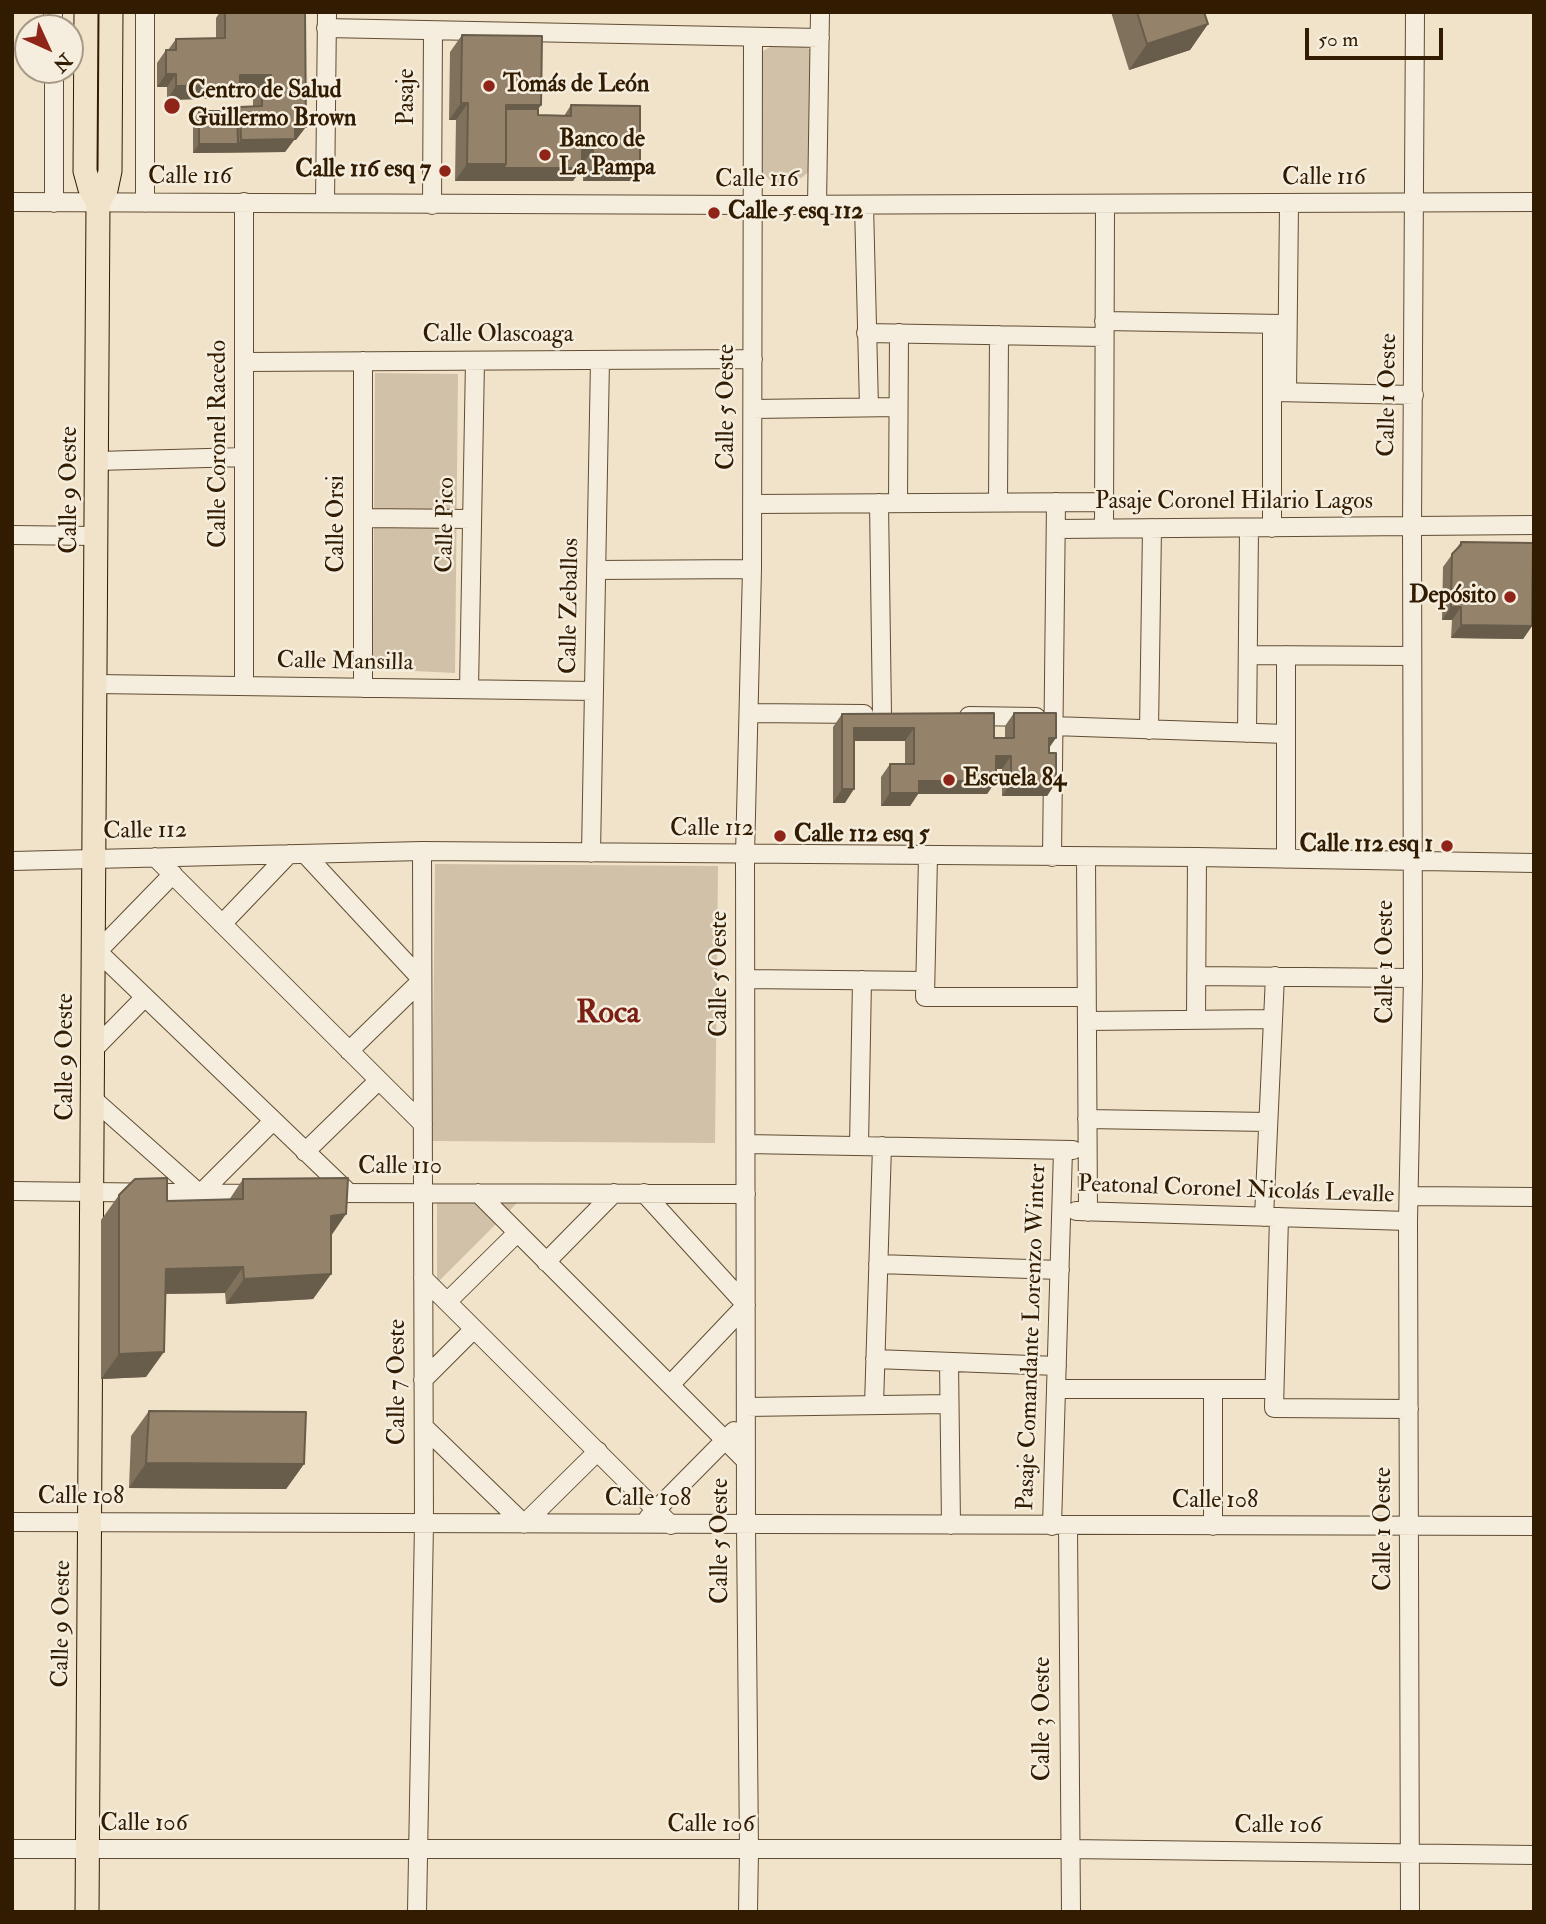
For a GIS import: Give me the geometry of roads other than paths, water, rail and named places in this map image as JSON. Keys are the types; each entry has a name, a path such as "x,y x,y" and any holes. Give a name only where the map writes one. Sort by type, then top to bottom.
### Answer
{"main road":[{"name":"Calle 9 Oeste","path":"86,12 85,171 90,189 98,203 87,1912"},
{"name":"Calle 9 Oeste","path":"98,203 106,190 110,172 111,12"}],"street":[{"path":"145,12 145,203"},
{"path":"817,205 820,12"},
{"name":"Calle 1 Oeste","path":"1410,1912 1408,1221 1413,978 1415,12"},
{"path":"325,203 326,20 433,31 820,38"},
{"name":"Pasaje","path":"432,205 433,31"},
{"name":"Calle 5 Oeste","path":"748,1912 746,855 752,569 753,37"},
{"path":"12,202 54,203 54,84"},
{"name":"Calle Coronel Racedo","path":"244,202 244,686"},
{"name":"Calle 116","path":"54,203 864,205 1534,202"},
{"path":"1104,528 1105,204"},
{"path":"1272,528 1280,324 1289,204"},
{"path":"864,205 869,407"},
{"path":"866,333 999,335 1280,324"},
{"path":"898,503 899,333"},
{"path":"998,502 999,335"},
{"name":"Calle Olascoaga","path":"244,362 753,359"},
{"name":"Calle Pico","path":"469,690 475,360"},
{"name":"Calle Zeballos","path":"591,853 600,360"},
{"name":"Calle Orsi","path":"363,361 363,688"},
{"path":"1279,392 1413,394"},
{"path":"752,409 898,407"},
{"path":"97,461 244,457"},
{"path":"1052,857 1056,502"},
{"name":"Pasaje Coronel Hilario Lagos","path":"752,504 1104,502"},
{"path":"749,713 889,715 879,503"},
{"path":"363,518 472,519"},
{"name":"Pasaje Coronel Hilario Lagos","path":"1056,528 1534,524"},
{"path":"1149,730 1152,528"},
{"path":"1247,733 1250,528"},
{"path":"12,535 96,536"},
{"path":"596,570 752,569"},
{"path":"1248,655 1412,656"},
{"path":"1286,655 1286,859"},
{"name":"Calle Mansilla","path":"96,684 594,691"},
{"path":"948,716 1149,730 1286,734"},
{"name":"Calle 112","path":"12,860 422,851 1534,863"},
{"name":"Calle 7 Oeste","path":"417,1912 424,1524 422,851"},
{"path":"222,924 297,854 422,980 349,1051"},
{"path":"925,989 928,856"},
{"path":"155,857 423,1124"},
{"name":"Pasaje Comandante Lorenzo Winter","path":"1086,858 1088,1212"},
{"path":"1196,1020 1197,858"},
{"path":"173,874 95,949 348,1193"},
{"path":"1196,976 1413,978"},
{"path":"1275,976 1268,1122 1274,1408 1409,1409"},
{"path":"746,979 862,980 925,989 1086,997"},
{"path":"859,1146 862,980"},
{"path":"93,1050 145,997"},
{"path":"1087,1021 1273,1019"},
{"path":"305,1152 378,1081"},
{"path":"93,1099 200,1194"},
{"path":"1087,1119 1268,1122"},
{"path":"200,1194 273,1121"},
{"name":"Peatonal Coronel Nicolás Levalle","path":"746,1144 1087,1150"},
{"path":"874,1405 882,1146"},
{"name":"Pasaje Comandante Lorenzo Winter","path":"1060,1526 1056,1389 1063,1150"},
{"path":"12,1191 267,1194"},
{"name":"Calle 110","path":"307,1193 746,1194"},
{"path":"478,1193 746,1461"},
{"path":"546,1262 614,1193"},
{"path":"644,1193 746,1305 670,1385"},
{"path":"1410,1196 1534,1197"},
{"name":"Peatonal Coronel Nicolás Levalle","path":"1062,1211 1408,1221"},
{"path":"447,1302 517,1233"},
{"path":"878,1264 1060,1270"},
{"path":"423,1278 671,1525"},
{"path":"423,1380 474,1329"},
{"path":"875,1359 1057,1366"},
{"path":"948,1362 951,1525"},
{"path":"1056,1389 1274,1389"},
{"path":"1213,1389 1213,1526"},
{"path":"641,1525 725,1439 746,1413 874,1405 949,1404"},
{"path":"424,1427 524,1524 598,1451"},
{"name":"Calle 108","path":"12,1522 1410,1527 1534,1525"},
{"name":"Calle 3 Oeste","path":"1060,1526 1071,1912"},
{"name":"Calle 106","path":"12,1849 1069,1850 1534,1855"}],"place":[{"name":"Tomás de León","path":"489,86"},
{"name":"Centro de Salud Guillermo Brown","path":"172,106"},
{"name":"Banco de La Pampa","path":"545,155"},
{"name":"Calle 116 esq 7","path":"445,171"},
{"name":"Calle 5 esq 112","path":"714,213"},
{"name":"Depósito","path":"1510,597"},
{"name":"Escuela 84","path":"949,780"},
{"name":"Calle 112 esq 5","path":"780,836"},
{"name":"Calle 112 esq 1","path":"1447,846"}],"district":[{"name":"Roca","path":"608,1015"}]}
